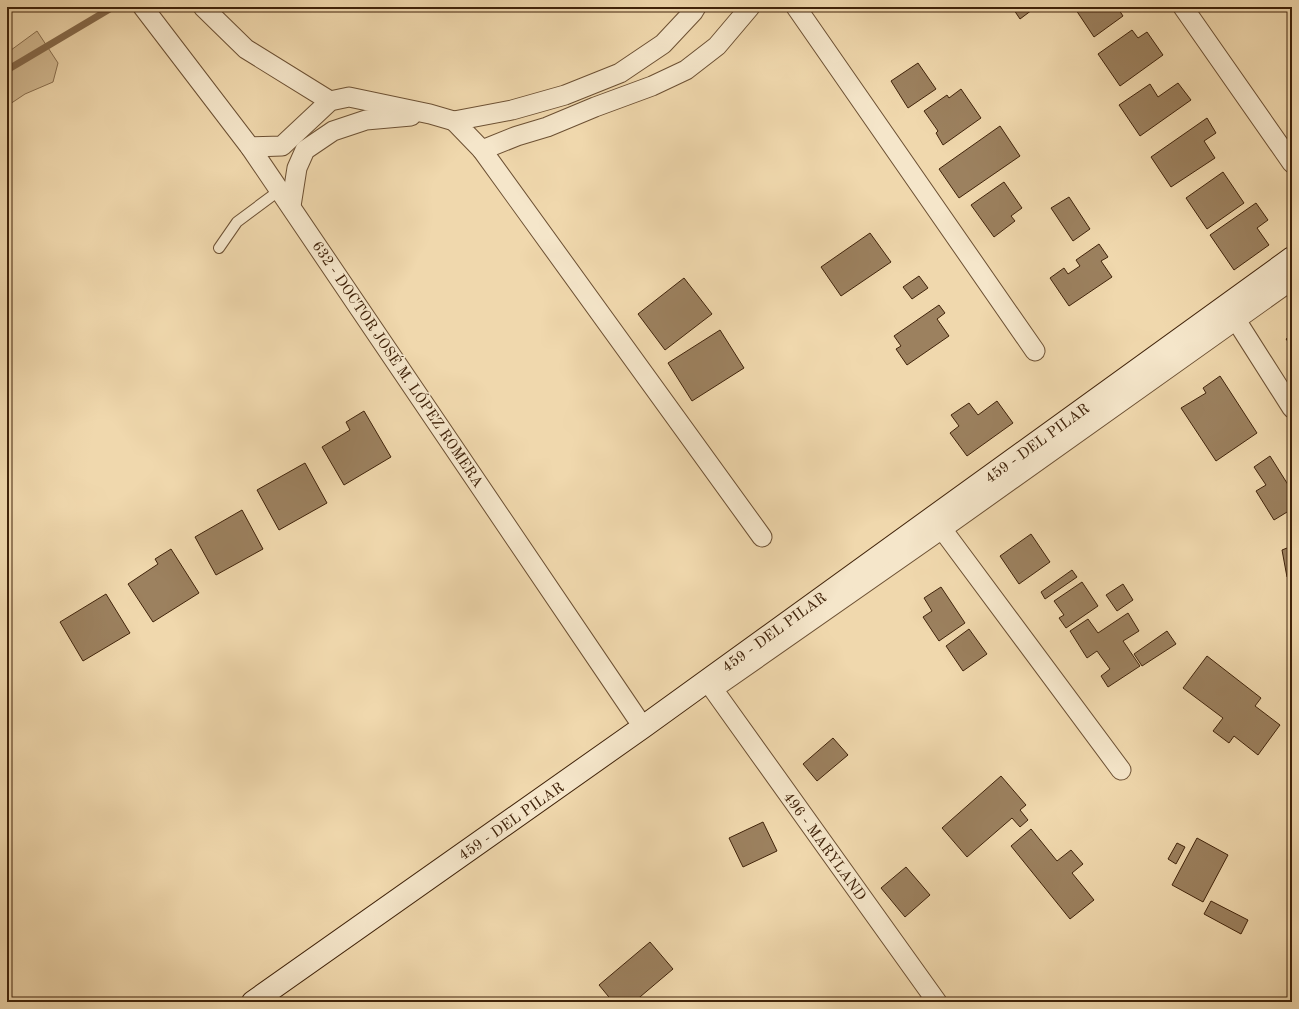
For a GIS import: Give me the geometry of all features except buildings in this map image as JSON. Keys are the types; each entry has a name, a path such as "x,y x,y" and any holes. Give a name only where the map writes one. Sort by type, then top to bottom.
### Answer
{"street":[{"path":"203,7 246,49 330,101"},
{"path":"250,147 282,146 330,101 349,97 430,114 454,121 512,110 565,95 620,73 663,44 696,7"},
{"path":"482,150 547,127 652,86 686,70 717,46 750,7"},
{"path":"796,7 1036,352"},
{"path":"1183,7 1292,164"},
{"name":"632 - DOCTOR JOSÉ M. LÓPEZ ROMERA","path":"144,8 250,147 280,190 643,727"},
{"path":"291,206 297,168 305,150 333,131 366,120 430,114"},
{"path":"454,121 482,150 762,537"},
{"name":"459 - DEL PILAR","path":"253,1002 643,727 1292,258"},
{"path":"1121,770 942,529 1292,280"},
{"path":"1236,320 1292,408"},
{"name":"496 - MARYLAND","path":"937,1002 713,690 942,529"}],"lane":[{"path":"219,248 237,222 280,190"}],"shaded area":[{"path":"37,31 58,63 53,82 25,94 7,106 7,53"}],"waterway":[{"path":"7,70 113,7"}]}
